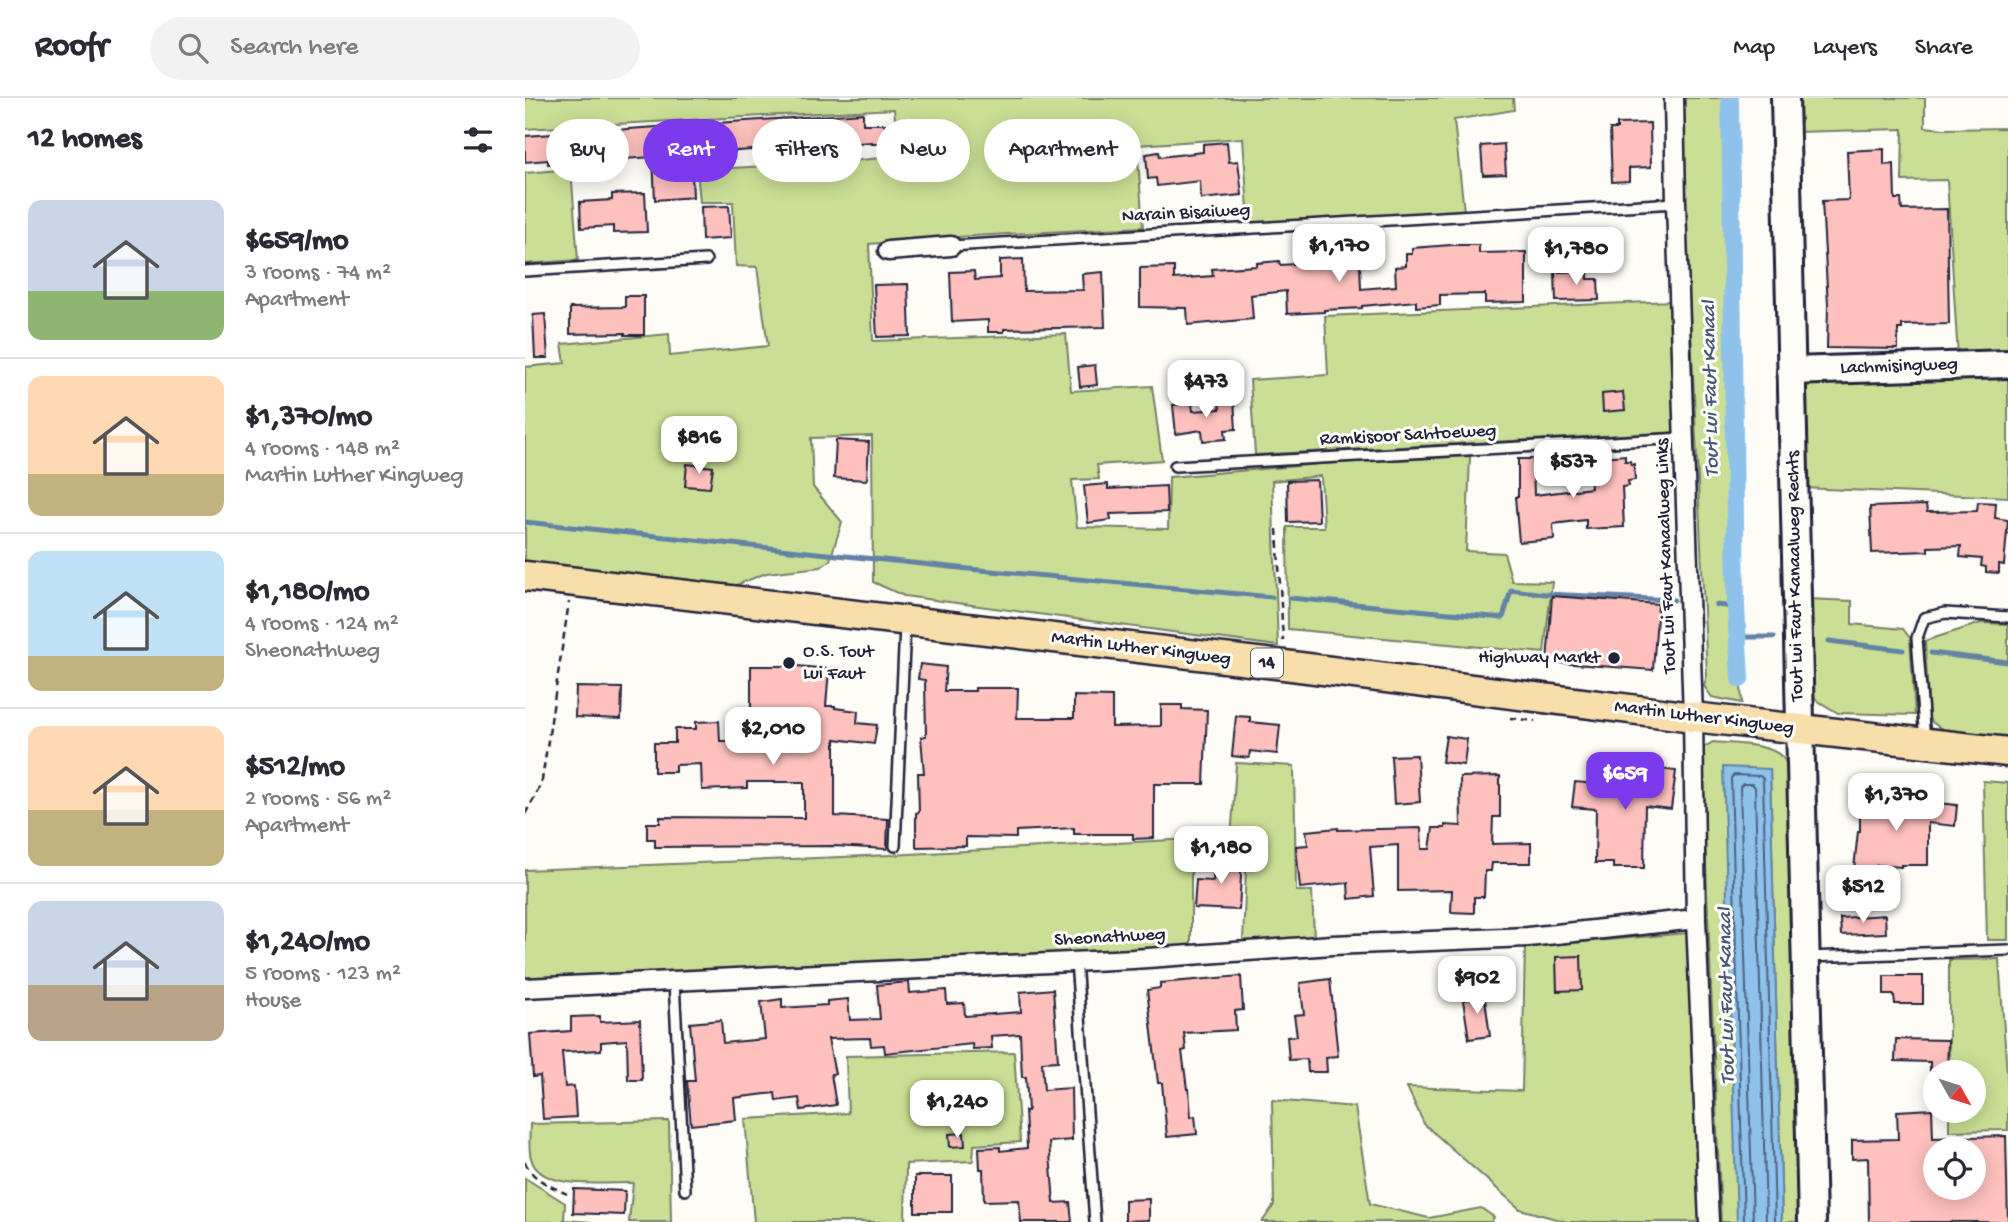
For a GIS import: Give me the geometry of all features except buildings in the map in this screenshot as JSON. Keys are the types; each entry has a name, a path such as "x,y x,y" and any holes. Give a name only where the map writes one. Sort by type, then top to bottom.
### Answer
{"main road":[{"name":"Martin Luther Kingweg","path":"525,576 1285,665 1693,718 2008,752"}],"street":[{"name":"Tout Lui Faut Kanaalweg Links","path":"1674,98 1693,718 1696,919 1709,1222"},
{"name":"Tout Lui Faut Kanaalweg Rechts","path":"1785,98 1812,1222"},
{"path":"888,251 951,246"},
{"name":"Lachmisingweg","path":"1791,372 2008,363"},
{"name":"Sheonathweg","path":"525,988 1133,959 1332,944 1528,937 1696,919"}],"lane":[{"name":"Narain Bisaiweg","path":"951,246 1676,203"},
{"path":"525,271 706,260"},
{"name":"Ramkisoor Sahtoeweg","path":"1175,466 1684,438"},
{"path":"1926,742 1917,638 1924,618 1945,613 2008,617"},
{"path":"895,846 905,621"},
{"path":"1805,958 2008,950"},
{"path":"1076,961 1095,1222"},
{"path":"674,982 685,1190"}],"path":[{"path":"1277,529 1285,665"},
{"path":"525,814 542,780 572,582"},
{"path":"525,1162 538,1180 568,1194"}],"green space":[{"path":"525,98 1513,98 1514,110 1454,120 1464,211 1249,224 1243,138 1141,145 1141,119 984,119 984,182 1140,182 1143,227 869,244 873,341 1066,334 1071,391 1152,386 1162,460 1097,465 1099,479 1072,480 1077,527 1168,529 1169,477 1321,464 1470,456 1466,551 1504,553 1512,581 1552,582 1544,653 1288,629 1287,527 1324,527 1321,476 1272,481 1278,646 904,596 873,582 872,436 811,438 813,487 842,522 830,560 821,567 766,573 729,588 525,566 525,367 565,363 562,344 669,334 670,356 768,346 757,267 736,266 733,202 700,202 698,182 738,182 738,168 752,167 752,182 862,182 862,160 876,158 876,182 970,182 970,119 895,119 894,109 710,119 643,119 643,123 629,123 629,119 546,119 546,128 525,129"},
{"path":"1684,98 1730,98 1736,607 1742,703 1712,697 1704,686 1707,675 1685,202"},
{"path":"1795,98 1925,98 1925,127 2008,128 2008,356 1958,358 1947,180 1902,181 1903,129 1795,132"},
{"path":"546,171 546,182 572,182 578,260 525,264 525,173"},
{"path":"1672,301 1677,432 1255,455 1250,380 1328,375 1325,316"},
{"path":"2008,375 2008,497 1802,488 1804,383"},
{"path":"1807,599 1852,601 1852,624 1903,629 1910,638 1915,715 1838,713 1807,691"},
{"path":"1981,623 2008,624 2008,742 1955,738 1929,720 1925,641"},
{"path":"1713,742 1749,745 1776,752 1786,762 1792,782 1802,1222 1782,1222 1770,769 1737,1222 1721,1222 1701,749"},
{"path":"1236,763 1294,766 1296,891 1312,891 1314,937 1243,942 1247,844 1231,842"},
{"path":"1983,781 2008,783 2008,940 1987,940"},
{"path":"1191,839 1191,946 525,980 525,870"},
{"path":"1688,933 1701,1222 1567,1222 1520,1209 1424,1124 1407,1087 1522,1091 1525,947"},
{"path":"1999,959 2008,1088 2008,1130 1949,1131 1949,1124 1986,1124 1986,1060 1949,1060 1949,960"},
{"path":"1014,1052 1020,1142 974,1145 973,1161 906,1164 905,1222 754,1222 745,1119 848,1113 846,1056"},
{"path":"1272,1100 1355,1107 1370,1204 1429,1218 1481,1208 1494,1217 1491,1222 1262,1222 1274,1205"},
{"path":"669,1121 671,1222 629,1222 633,1183 591,1184 560,1181 537,1169 531,1158 530,1124"},
{"path":"525,1178 565,1203 564,1220 591,1222 525,1222"}],"water":[{"path":"1723,767 1770,769 1782,1222 1737,1222"}],"waterway":[{"name":"Tout Lui Faut Kanaal","path":"1730,98 1736,607 1740,679"},
{"path":"525,522 969,569 1272,597"},
{"path":"1290,598 1503,618 1511,590 1674,600"},
{"path":"1716,605 1736,607"},
{"path":"1738,637 1774,637"},
{"path":"1829,641 1903,650"},
{"path":"1931,653 2008,662"}],"place":[{"name":"Highway Markt","path":"1614,658"},
{"name":"O.S. Tout Lui Faut","path":"789,663"}]}
